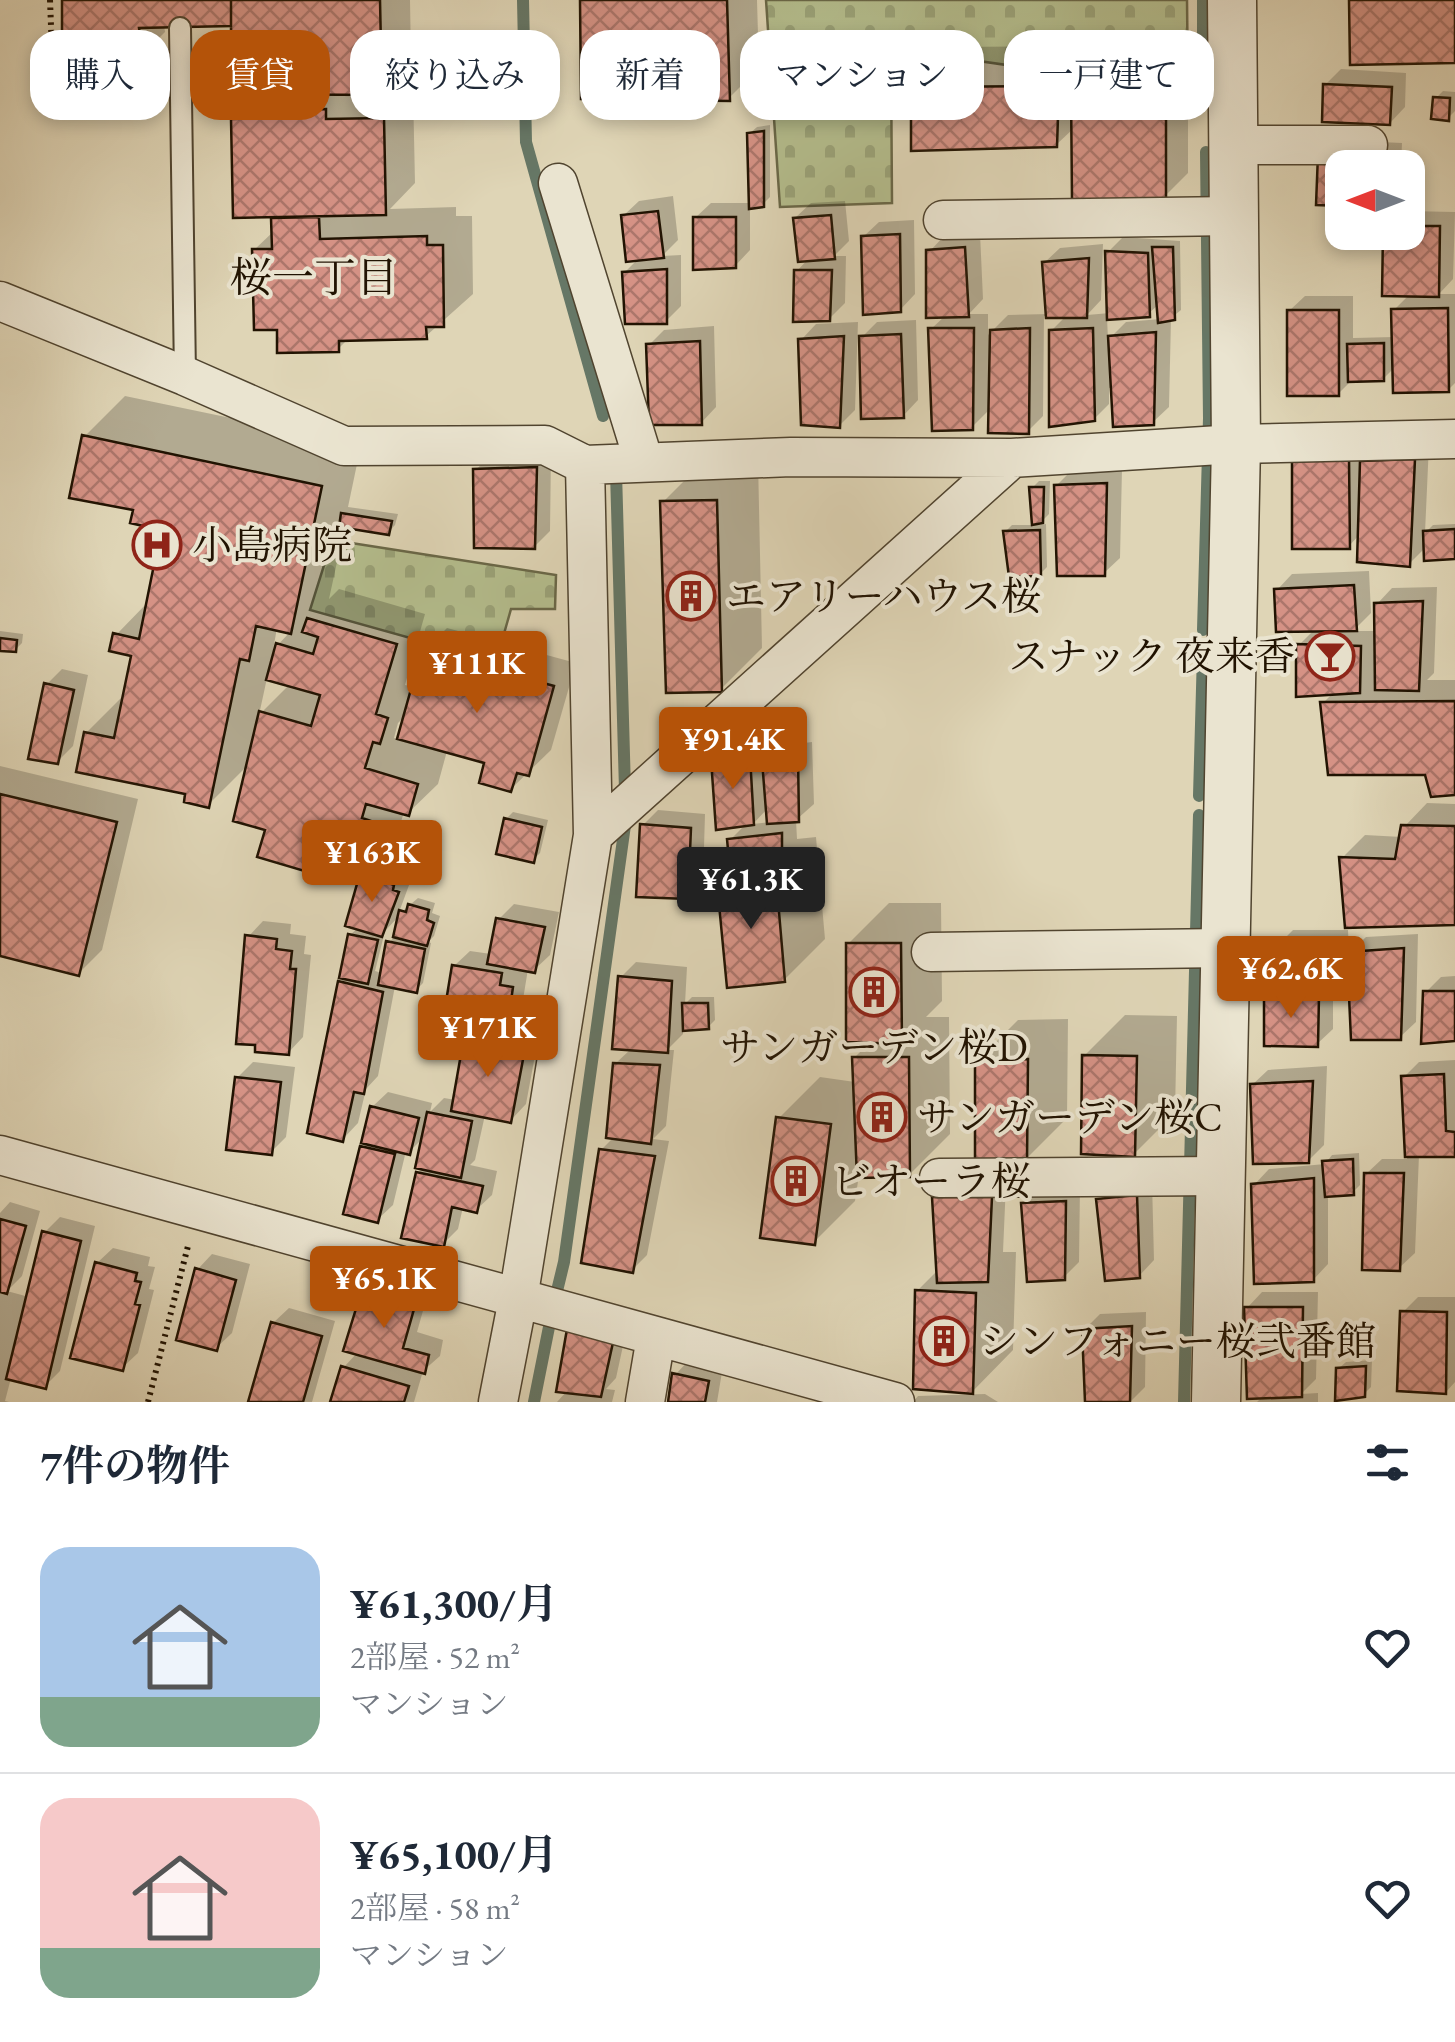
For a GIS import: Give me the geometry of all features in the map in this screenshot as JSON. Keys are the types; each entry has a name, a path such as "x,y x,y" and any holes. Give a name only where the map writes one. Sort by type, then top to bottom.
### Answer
{"street":[{"path":"1216,1402 1199,1176 1217,445 1214,216 1234,145 1232,0"},
{"path":"1234,145 1368,145"},
{"path":"558,182 644,462"},
{"path":"943,220 1214,216"},
{"path":"0,301 344,446 546,445 585,464 790,456 1012,458 1217,445 1455,438"},
{"path":"593,835 1012,458"},
{"path":"498,1402 593,835 585,464"},
{"path":"931,952 1205,949"},
{"path":"0,1155 895,1402"},
{"path":"939,1178 1199,1176"},
{"path":"645,1402 656,1337"}],"lane":[{"path":"180,28 185,376"}],"path":[{"path":"50,0 51,30"},
{"path":"148,1402 197,1210"}],"green space":[{"path":"766,0 1187,0 1187,30 1004,30 1004,65 984,62 984,30 768,30"},
{"path":"774,120 891,120 892,203 780,207"},
{"path":"332,540 556,575 555,609 511,609 496,662 310,610"}],"building":[{"path":"62,0 231,0 231,26 62,30"},
{"path":"231,0 380,0 381,30 350,30 350,95 330,95 330,30 231,30"},
{"path":"580,0 727,0 730,101 720,101 720,30 580,30"},
{"path":"1349,0 1455,0 1455,63 1350,65"},
{"path":"1323,84 1392,87 1390,125 1322,122"},
{"path":"1004,86 1004,120 1058,120 1057,147 911,151 911,120 984,120 984,87"},
{"path":"1433,97 1450,98 1449,121 1431,119"},
{"path":"231,120 384,120 386,215 233,218"},
{"path":"1071,120 1166,120 1166,199 1072,200"},
{"path":"764,131 764,207 749,209 747,133"},
{"path":"1318,154 1325,154 1325,205 1316,205"},
{"path":"658,211 664,258 626,262 621,215"},
{"path":"831,215 835,259 798,262 793,218"},
{"path":"319,217 320,239 427,236 427,245 443,245 444,327 426,327 427,339 339,341 339,352 277,353 277,330 254,330 252,249 272,249 271,218"},
{"path":"693,217 736,217 736,268 693,270"},
{"path":"1425,226 1440,226 1439,297 1382,296 1383,250 1425,250"},
{"path":"900,234 901,312 863,315 861,236"},
{"path":"965,247 969,317 926,318 926,250"},
{"path":"1152,247 1173,247 1175,320 1158,323"},
{"path":"1105,251 1148,253 1150,317 1107,320"},
{"path":"1089,258 1087,318 1046,318 1042,262"},
{"path":"667,269 667,324 625,324 622,272"},
{"path":"794,270 832,270 830,321 793,322"},
{"path":"1448,308 1449,392 1393,393 1391,309"},
{"path":"1287,310 1339,310 1339,396 1287,396"},
{"path":"928,328 974,328 973,430 932,431"},
{"path":"1030,328 1029,434 988,433 990,330"},
{"path":"1093,328 1095,421 1049,427 1049,330"},
{"path":"1156,332 1154,425 1113,427 1108,336"},
{"path":"901,334 904,418 861,419 859,336"},
{"path":"844,336 840,428 801,425 798,339"},
{"path":"700,341 702,425 649,425 646,344"},
{"path":"1384,343 1384,381 1348,382 1347,344"},
{"path":"82,435 322,486 291,634 256,626 249,661 240,659 209,808 184,802 185,794 76,772 84,732 114,738 131,656 109,651 113,633 139,639 161,530 130,523 133,510 69,498"},
{"path":"1292,458 1349,458 1350,549 1292,549"},
{"path":"1415,459 1410,567 1357,562 1360,461"},
{"path":"537,467 535,549 474,548 473,469"},
{"path":"1107,483 1105,576 1057,576 1054,485"},
{"path":"1029,487 1044,487 1043,523 1032,525"},
{"name":"エアリーハウス桜","path":"717,500 722,692 666,693 660,501"},
{"path":"341,513 392,521 389,535 339,527"},
{"path":"1455,529 1455,559 1424,561 1423,531"},
{"path":"1040,530 1041,576 1009,577 1003,531"},
{"path":"1354,585 1357,631 1276,632 1274,589"},
{"path":"1423,601 1419,691 1375,690 1374,603"},
{"path":"307,618 397,644 376,714 388,718 380,744 373,742 365,768 418,784 409,816 366,804 362,818 380,824 371,858 354,853 345,883 257,857 265,830 233,821 259,711 311,726 320,695 266,680 276,643 313,654 318,637 302,632"},
{"path":"0,638 17,640 16,652 0,651"},
{"path":"1296,644 1361,646 1360,693 1296,697"},
{"path":"422,650 554,686 529,776 517,773 511,792 479,783 484,763 397,739"},
{"path":"44,683 74,690 58,764 28,759"},
{"path":"1455,701 1455,795 1431,797 1425,775 1328,775 1320,702"},
{"path":"750,756 754,825 716,830 711,759"},
{"path":"798,756 799,822 767,824 762,760"},
{"path":"0,794 117,822 79,976 0,956"},
{"path":"504,818 542,827 534,863 496,854"},
{"path":"640,824 691,828 688,899 636,897"},
{"path":"1401,825 1455,826 1455,925 1345,928 1339,857 1395,859"},
{"path":"782,833 782,868 730,871 727,839"},
{"path":"372,872 388,877 386,882 399,892 382,937 345,926 359,877 370,879"},
{"path":"776,877 785,982 727,988 717,883"},
{"path":"408,904 429,910 427,920 434,923 427,946 393,937 399,910 406,912"},
{"path":"496,918 545,927 535,973 487,964"},
{"path":"348,934 378,940 368,984 339,978"},
{"path":"245,935 277,939 276,949 292,951 290,969 296,969 289,1055 255,1052 255,1045 236,1044"},
{"path":"386,941 425,949 417,993 378,985"},
{"name":"サンガーデン桜D","path":"846,943 901,943 902,1044 846,1042"},
{"path":"1275,944 1333,944 1336,986 1277,985"},
{"path":"1404,948 1401,1040 1351,1040 1347,952"},
{"path":"452,965 502,973 500,985 513,987 506,1036 442,1026"},
{"path":"618,976 672,981 668,1053 612,1049"},
{"path":"338,981 383,992 364,1094 354,1092 343,1142 307,1133"},
{"path":"1423,991 1455,991 1455,1041 1421,1044"},
{"path":"1264,995 1319,995 1318,1047 1264,1046"},
{"path":"682,1003 708,1003 709,1029 683,1031"},
{"path":"464,1037 525,1049 511,1123 451,1111"},
{"path":"1082,1055 1137,1056 1135,1157 1081,1154"},
{"name":"サンガーデン桜C","path":"852,1057 909,1057 910,1177 857,1178"},
{"path":"1028,1059 1027,1161 975,1161 975,1060"},
{"path":"613,1063 660,1065 651,1144 606,1138"},
{"path":"1444,1074 1446,1131 1455,1132 1455,1157 1405,1157 1401,1076"},
{"path":"235,1077 281,1082 272,1155 226,1150"},
{"path":"1313,1081 1309,1163 1253,1164 1250,1084"},
{"path":"370,1106 419,1118 410,1155 361,1143"},
{"path":"427,1112 472,1121 461,1178 415,1168"},
{"name":"ビオーラ桜","path":"776,1117 831,1124 815,1245 760,1238"},
{"path":"360,1146 395,1154 378,1223 343,1214"},
{"path":"599,1149 655,1156 633,1273 581,1263"},
{"path":"1353,1159 1354,1195 1325,1197 1322,1161"},
{"path":"416,1172 483,1186 477,1213 452,1207 444,1247 401,1238"},
{"path":"1364,1173 1404,1173 1400,1271 1362,1270"},
{"path":"1314,1178 1314,1282 1254,1284 1251,1184"},
{"path":"1137,1195 1140,1278 1105,1281 1096,1199"},
{"path":"932,1197 992,1197 988,1282 937,1283"},
{"path":"1066,1201 1065,1280 1027,1282 1021,1203"},
{"path":"0,1219 26,1226 7,1294 0,1292"},
{"path":"42,1231 81,1241 46,1389 6,1379"},
{"path":"95,1262 137,1273 135,1281 141,1282 135,1304 140,1305 123,1371 70,1358"},
{"path":"195,1268 236,1280 217,1351 176,1340"},
{"path":"363,1286 416,1302 403,1348 429,1355 425,1374 343,1351"},
{"name":"シンフォニー桜弐番館","path":"915,1290 976,1293 973,1394 913,1389"},
{"path":"1244,1307 1303,1307 1302,1397 1247,1399"},
{"path":"1400,1311 1447,1312 1446,1394 1397,1391"},
{"path":"271,1322 322,1336 303,1402 248,1402"},
{"path":"1132,1326 1130,1402 1085,1402 1082,1329"},
{"path":"567,1329 614,1338 601,1397 556,1392"},
{"path":"341,1366 409,1386 404,1402 330,1402"},
{"path":"1366,1366 1365,1397 1335,1401 1336,1368"},
{"path":"672,1373 709,1381 705,1402 668,1402"}],"waterway":[{"path":"523,0 526,142 603,416"},
{"path":"1203,0 1203,30"},
{"path":"1203,630 1209,418 1206,152"},
{"path":"616,472 625,790"},
{"path":"1199,796 1203,653"},
{"path":"1184,1402 1199,815"},
{"path":"556,1295 564,1262 626,818"},
{"path":"534,1402 550,1322"}],"place":[{"name":"小島病院","path":"157,545"},
{"name":"エアリーハウス桜","path":"691,596"},
{"name":"スナック 夜来香","path":"1330,656"},
{"name":"サンガーデン桜D","path":"874,992"},
{"name":"サンガーデン桜C","path":"882,1117"},
{"name":"ビオーラ桜","path":"796,1181"},
{"name":"シンフォニー桜弐番館","path":"944,1341"}],"district":[{"name":"桜一丁目","path":"314,277"}]}
